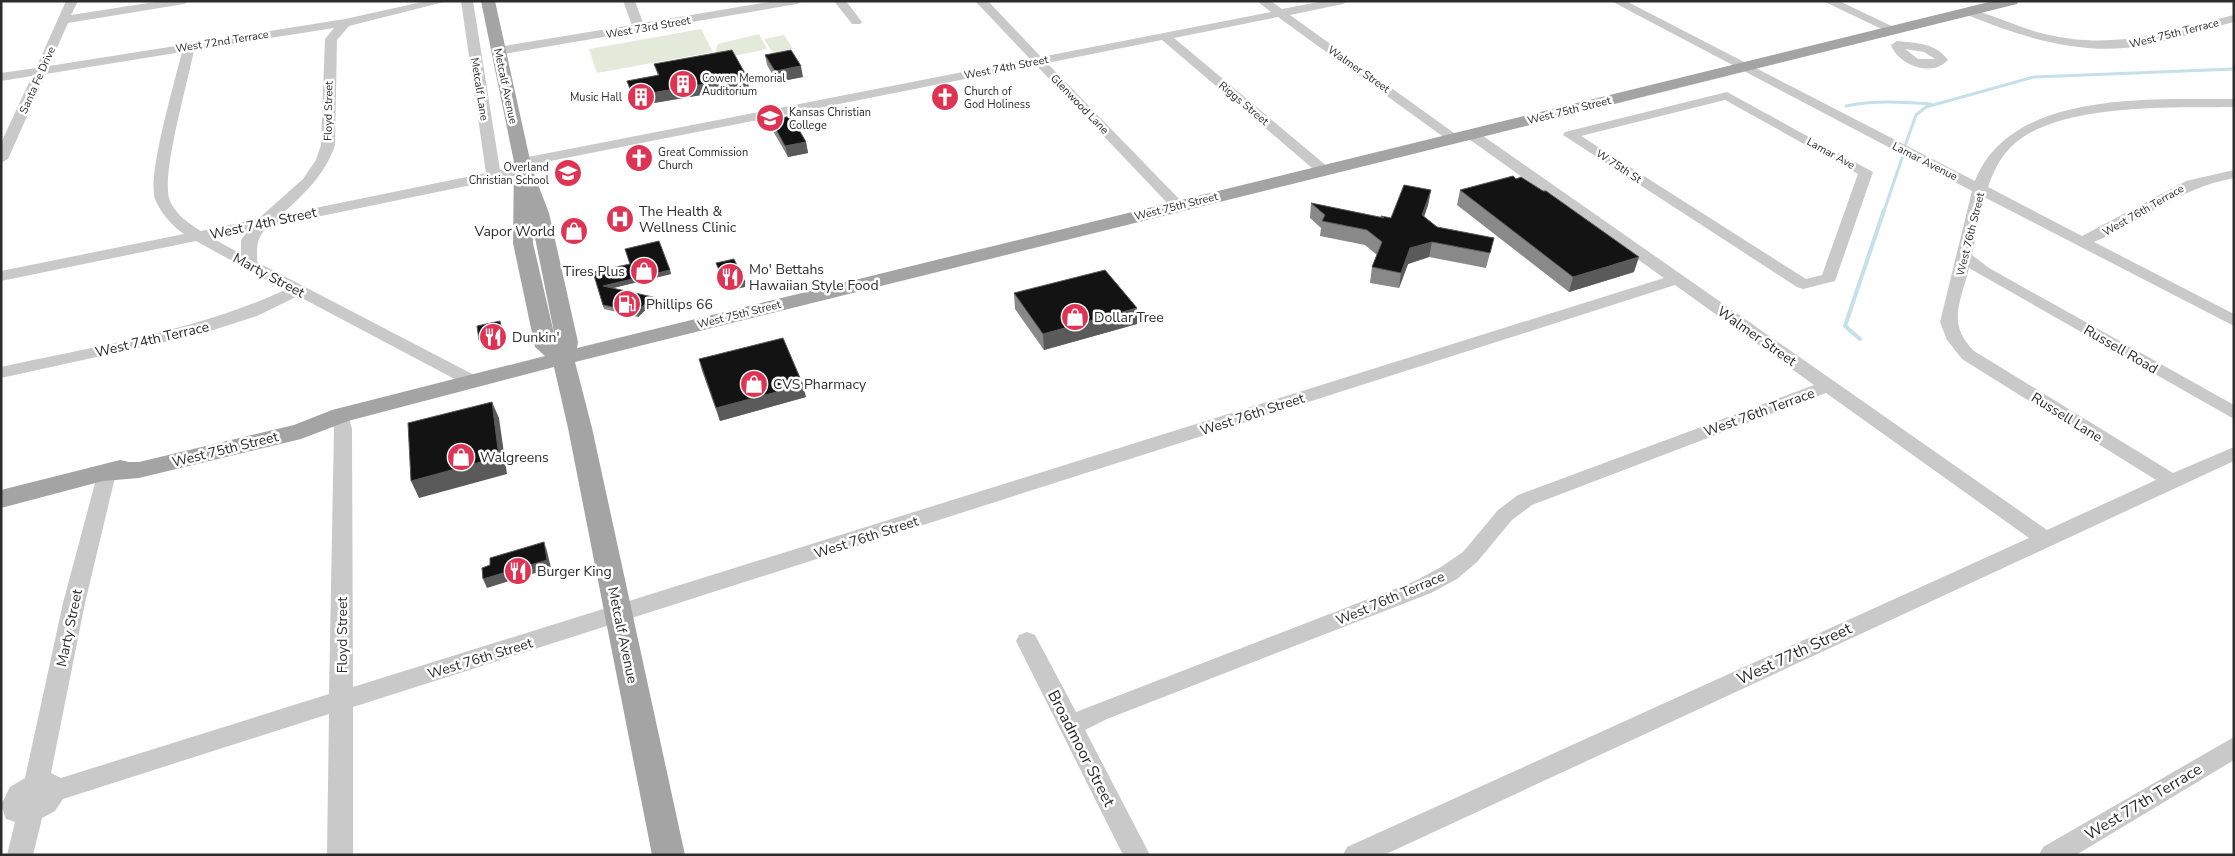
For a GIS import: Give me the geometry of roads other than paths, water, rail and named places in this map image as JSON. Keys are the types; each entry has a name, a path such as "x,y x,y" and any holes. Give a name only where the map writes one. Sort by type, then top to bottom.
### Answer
{"main road":[{"name":"Metcalf Avenue","path":"488,1 523,166 523,243 546,347 563,358 580,428 669,855"},
{"name":"West 75th Street","path":"1,499 106,473 139,470 301,431 340,415 563,358 1875,35 1895,37 1970,6 1986,8 2012,1"}],"street":[{"name":"Santa Fe Drive","path":"1,159 72,1"},
{"path":"64,20 184,1"},
{"name":"West 72nd Terrace","path":"1,77 345,23 442,1"},
{"name":"Metcalf Lane","path":"467,1 494,176"},
{"path":"629,1 639,28"},
{"name":"West 73rd Street","path":"498,52 797,1"},
{"path":"840,1 856,22"},
{"name":"Glenwood Lane","path":"981,1 1178,206"},
{"name":"Walmer Street","path":"1263,1 1678,279 2044,538"},
{"name":"West 74th Street","path":"1,276 494,176 523,166 1343,1"},
{"name":"Lamar Avenue","path":"1617,1 2234,321"},
{"path":"1829,1 1895,37"},
{"name":"West 75th Terrace","path":"1970,6 2032,34 2070,42 2102,45 2144,42 2234,18"},
{"name":"Floyd Street","path":"249,264 249,240 264,222 308,182 323,160 328,145 331,39 345,23"},
{"name":"Riggs Street","path":"1164,36 1324,170"},
{"name":"Marty Street","path":"189,47 160,182 162,198 169,211 185,228 197,236 472,381"},
{"name":"W 75th St","path":"1727,96 1570,135 1803,284"},
{"name":"Lamar Ave","path":"1727,96 1866,172 1829,278 1803,284"},
{"name":"West 76th Street","path":"1964,350 1950,332 1948,322 1980,189 1987,169 2005,144 2022,132 2057,118 2080,112 2134,106 2234,103"},
{"path":"1934,166 1965,172 1987,169"},
{"name":"West 76th Terrace","path":"2081,242 2097,236 2183,185 2208,177 2234,174"},
{"path":"1974,211 1998,208 2022,211"},
{"name":"Russell Road","path":"1964,256 2007,284 2234,413"},
{"name":"West 76th Street","path":"45,788 341,702 1678,279"},
{"name":"Russell Road","path":"1958,280 1982,279 2007,284"},
{"name":"West 74th Terrace","path":"1,373 195,330 251,312 298,290"},
{"name":"Russell Lane","path":"1964,350 2172,480"},
{"name":"West 76th Terrace","path":"1071,726 1099,712 1423,587 1449,573 1470,556 1505,516 1525,500 1828,386"},
{"name":"Floyd Street","path":"340,415 343,429 340,855"},
{"name":"West 77th Street","path":"1356,855 2044,538 2234,453"},
{"name":"Marty Street","path":"45,788 74,603 106,473"},
{"name":"Broadmoor Street","path":"1027,641 1137,855"},
{"name":"West 77th Terrace","path":"2052,855 2234,748"},
{"path":"20,855 15,807 44,804 45,788"}],"waterway":[{"path":"1905,146 1916,115 1926,107 2034,77 2234,69"},
{"path":"1846,106 1878,102 1931,104"},
{"path":"1884,211 1903,155"},
{"path":"1860,339 1845,326 1884,210"}],"place":[{"name":"Cowen Memorial Auditorium","path":"683,84"},
{"name":"Music Hall","path":"641,97"},
{"name":"Church of God Holiness","path":"945,97"},
{"name":"Kansas Christian College","path":"770,118"},
{"name":"Great Commission Church","path":"639,158"},
{"name":"Overland Christian School","path":"568,173"},
{"name":"The Health & Wellness Clinic","path":"620,219"},
{"name":"Vapor World","path":"574,231"},
{"name":"Tires Plus","path":"644,271"},
{"name":"Mo' Bettahs Hawaiian Style Food","path":"730,277"},
{"name":"Phillips 66","path":"627,304"},
{"name":"Dollar Tree","path":"1075,317"},
{"name":"Dunkin'","path":"493,337"},
{"name":"CVS Pharmacy","path":"754,384"},
{"name":"Walgreens","path":"461,457"},
{"name":"Burger King","path":"518,571"}]}
